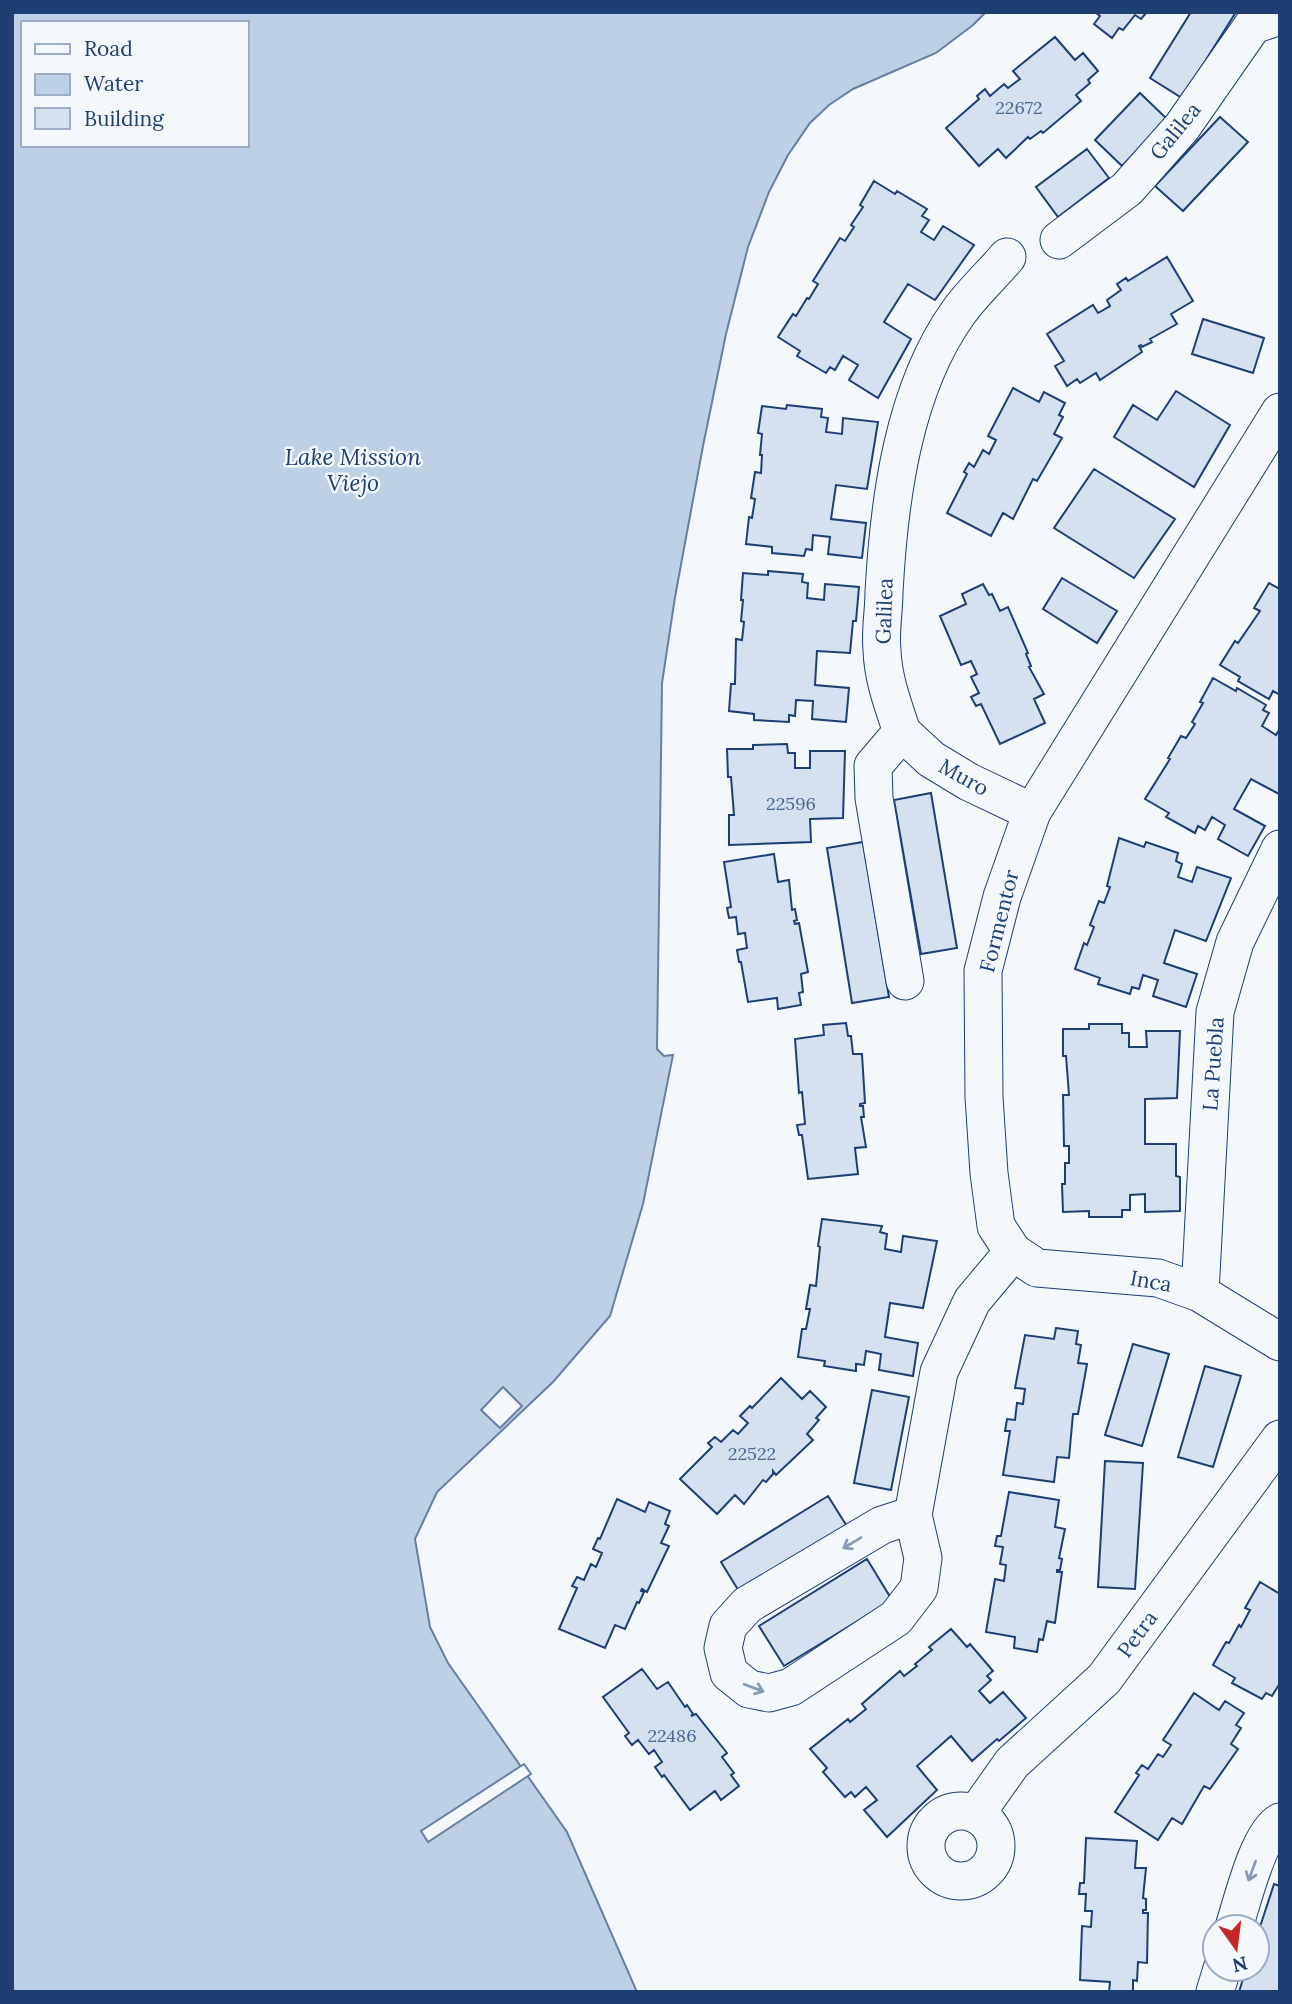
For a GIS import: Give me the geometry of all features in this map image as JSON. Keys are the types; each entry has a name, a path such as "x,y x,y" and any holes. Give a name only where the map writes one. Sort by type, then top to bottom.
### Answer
{"street":[{"name":"Galilea","path":"1059,240 1127,189 1182,127 1253,24 1280,16"},
{"name":"Galilea","path":"902,732 888,690 881,650 886,562 910,411 931,361 958,313 1007,257"},
{"name":"Formentor","path":"1013,1252 996,1226 984,1097 983,971 1002,897 1032,812 1280,412"},
{"name":"Muro","path":"902,732 931,759 969,782 1032,812"},
{"path":"902,732 873,766 874,798 905,981"},
{"name":"La Puebla","path":"1200,1293 1215,1012 1235,942 1280,849"},
{"path":"913,1516 882,1525 747,1605 728,1626 723,1648 730,1673 749,1689 769,1693 791,1687 896,1618 919,1588 923,1558 913,1516 939,1372 972,1301 1013,1252"},
{"name":"Inca","path":"1013,1252 1037,1268 1157,1278 1200,1293 1280,1342"},
{"name":"Petra","path":"976,1814 1012,1763 1104,1679 1280,1438"},
{"path":"1238,1913 1253,1866 1273,1826 1280,1822"}],"water":[{"name":"Lake Mission Viejo","path":"12,12 986,12 936,53 853,89 829,105 810,123 788,155 769,192 748,247 726,334 703,446 662,683 657,1049 664,1056 673,1055 643,1204 610,1316 553,1382 437,1492 415,1539 430,1627 448,1663 567,1832 637,1992 12,1992"}],"pier":[{"path":"503,1387 522,1406 500,1428 481,1410"},
{"path":"524,1764 531,1774 428,1842 421,1831"}],"building":[{"path":"1095,12 1147,12 1141,19 1135,15 1123,30 1119,28 1112,38 1094,24 1100,16"},
{"path":"1191,12 1236,12 1182,98 1150,78"},
{"path":"1055,37 1075,60 1083,53 1098,71 1088,80 1090,83 1076,95 1081,101 1043,133 1041,131 1030,139 1028,137 1006,158 998,149 979,166 946,128 979,99 977,96 985,89 990,96 1004,84 1008,88 1020,79 1013,71"},
{"path":"1140,93 1167,119 1122,166 1095,140"},
{"path":"1220,117 1248,142 1183,211 1155,186"},
{"path":"1087,149 1109,178 1058,217 1036,187"},
{"path":"874,181 927,209 922,216 929,220 921,232 934,240 943,226 974,245 935,300 908,284 884,322 911,339 878,398 849,380 858,365 843,356 835,370 830,367 826,373 797,356 800,351 778,337 793,314 796,316 807,298 809,299 818,284 813,281 840,238 845,241 854,227 851,225 863,207 860,205"},
{"path":"1167,257 1193,301 1171,314 1177,324 1150,339 1152,342 1139,346 1142,352 1100,380 1096,373 1080,383 1077,379 1067,386 1055,366 1064,361 1047,334 1093,305 1098,313 1110,306 1107,300 1121,290 1117,284 1126,278 1128,281"},
{"path":"1203,319 1264,338 1253,373 1192,354"},
{"path":"1013,388 1039,402 1044,392 1065,403 1059,415 1063,417 1054,434 1062,438 1037,481 1033,479 1013,519 1003,513 991,536 947,513 967,474 964,472 969,463 974,467 983,450 989,454 996,440 988,436"},
{"path":"1176,391 1230,425 1194,487 1114,437 1133,405 1157,420"},
{"path":"787,405 822,409 821,417 828,418 826,432 842,434 843,418 878,422 867,489 836,485 831,519 866,523 862,558 828,554 830,537 813,535 812,550 806,549 804,556 772,553 772,547 746,544 749,517 752,518 755,499 751,498 755,472 761,473 762,434 758,433 762,406 786,409"},
{"path":"1094,469 1175,519 1134,578 1054,528"},
{"path":"768,571 803,574 802,582 808,583 807,598 824,600 825,584 859,587 850,653 817,651 815,685 849,688 846,722 812,719 813,701 796,700 795,716 789,715 789,722 754,720 754,714 729,711 731,684 735,684 736,639 742,640 744,622 741,621 743,573 768,575"},
{"path":"1062,578 1117,611 1097,643 1043,609"},
{"path":"1269,583 1280,589 1280,695 1273,691 1269,699 1238,681 1240,677 1220,665 1235,641 1238,643 1260,611 1254,608"},
{"path":"983,584 989,595 992,594 1000,611 1008,607 1028,653 1029,667 1044,694 1034,699 1045,723 1000,744 981,704 976,706 971,697 979,693 971,677 977,674 971,661 961,665 940,616 966,604 962,594"},
{"path":"1213,678 1266,705 1263,710 1269,713 1262,726 1276,735 1280,728 1279,794 1251,779 1234,809 1265,826 1248,856 1218,839 1225,825 1212,817 1205,830 1198,826 1195,833 1166,817 1169,813 1145,799 1181,736 1186,738 1195,724 1192,722"},
{"path":"787,744 788,753 795,753 795,768 810,768 810,751 845,751 843,818 810,819 811,842 729,845 729,815 734,815 727,749 753,749 753,745"},
{"path":"931,793 957,948 921,954 894,800"},
{"path":"1119,838 1144,847 1146,842 1178,853 1176,861 1182,864 1178,877 1192,882 1197,867 1231,878 1206,941 1175,930 1164,963 1197,974 1186,1007 1153,996 1158,980 1143,975 1139,989 1132,987 1130,994 1098,984 1100,978 1075,969 1084,943 1087,945 1094,927 1090,925 1099,901 1104,903 1110,887 1107,886"},
{"path":"863,842 889,997 852,1003 827,848"},
{"path":"774,854 778,882 789,880 792,910 795,909 797,920 794,921 795,924 799,923 808,972 801,974 801,1005 778,1009 777,998 748,1002 737,950 747,948 745,933 738,934 736,917 729,918 727,908 731,907 724,862"},
{"path":"846,1023 853,1054 862,1054 865,1103 860,1106 863,1106 864,1117 861,1117 866,1147 855,1148 858,1174 808,1179 802,1135 799,1135 797,1125 805,1124 802,1092 799,1093 795,1039 824,1035 823,1025"},
{"path":"1089,1024 1122,1024 1122,1033 1129,1033 1129,1047 1147,1047 1146,1031 1180,1031 1177,1098 1145,1099 1145,1144 1176,1144 1180,1211 1145,1212 1145,1194 1130,1195 1130,1210 1122,1210 1122,1217 1089,1217 1089,1211 1063,1212 1062,1184 1065,1184 1065,1163 1069,1163 1069,1146 1064,1146 1063,1095 1069,1095 1066,1056 1063,1056 1063,1029 1089,1029"},
{"path":"822,1219 882,1226 880,1232 887,1234 885,1249 901,1252 903,1236 937,1241 923,1308 890,1303 885,1337 918,1343 913,1376 879,1370 881,1354 866,1351 864,1365 856,1364 856,1371 824,1366 825,1361 798,1357 802,1329 806,1329 810,1309 806,1309 810,1285 816,1286"},
{"path":"1056,1328 1078,1331 1076,1344 1081,1345 1078,1363 1087,1364 1078,1414 1073,1414 1069,1458 1057,1457 1054,1482 1003,1475 1010,1431 1005,1431 1007,1419 1015,1420 1017,1403 1023,1404 1025,1389 1015,1388 1025,1335 1054,1339"},
{"path":"1133,1344 1169,1354 1142,1446 1105,1435"},
{"path":"1205,1366 1241,1376 1213,1467 1178,1457"},
{"path":"781,1378 802,1399 810,1391 826,1407 807,1434 813,1440 776,1475 773,1471 766,1482 763,1480 744,1504 735,1495 717,1514 680,1479 712,1447 708,1443 715,1437 721,1442 733,1430 738,1434 748,1423 740,1416 750,1406 752,1408"},
{"path":"872,1390 909,1397 891,1490 854,1483"},
{"path":"1105,1461 1143,1463 1135,1589 1098,1587"},
{"path":"1009,1492 1059,1500 1055,1527 1065,1529 1059,1558 1062,1559 1060,1570 1057,1570 1062,1572 1055,1623 1047,1621 1037,1652 1014,1648 1015,1637 986,1632 995,1579 1004,1581 1006,1565 1000,1564 1003,1547 995,1546 997,1536 1001,1536"},
{"path":"828,1496 848,1528 740,1593 721,1562"},
{"path":"617,1499 645,1512 649,1502 670,1511 665,1524 669,1526 661,1543 669,1546 647,1592 642,1589 644,1592 625,1629 615,1625 605,1648 559,1629 577,1588 572,1586 577,1577 584,1580 591,1564 596,1567 602,1553 593,1549"},
{"path":"867,1559 892,1600 784,1666 759,1626"},
{"path":"1260,1582 1280,1594 1280,1683 1272,1696 1266,1693 1262,1699 1232,1683 1235,1678 1213,1665 1226,1642 1229,1643 1239,1625 1241,1627 1250,1610 1245,1608"},
{"path":"951,1629 967,1647 970,1644 993,1671 987,1676 991,1680 979,1691 990,1703 1003,1692 1026,1718 972,1761 951,1736 917,1766 937,1790 887,1837 864,1810 877,1800 866,1787 855,1797 851,1792 845,1797 823,1772 827,1768 810,1749 848,1719 850,1722 866,1709 862,1704 900,1671 904,1676 917,1666 915,1664 932,1650 929,1647"},
{"path":"642,1669 657,1689 668,1682 685,1707 687,1705 693,1714 691,1716 696,1714 727,1753 722,1757 734,1773 731,1775 739,1786 721,1800 715,1791 690,1810 655,1767 662,1762 654,1750 649,1754 638,1740 632,1745 625,1736 629,1733 603,1697"},
{"path":"1194,1693 1219,1710 1225,1701 1244,1713 1236,1725 1241,1728 1231,1744 1238,1749 1210,1789 1204,1786 1182,1824 1172,1818 1158,1840 1115,1812 1139,1775 1136,1773 1142,1765 1148,1769 1158,1754 1163,1757 1171,1745 1163,1740"},
{"path":"1086,1838 1137,1841 1135,1868 1146,1868 1143,1898 1146,1899 1146,1910 1143,1910 1143,1913 1148,1913 1147,1963 1138,1962 1137,1981 1133,1980 1133,1992 1109,1992 1110,1982 1080,1980 1082,1926 1091,1927 1092,1911 1085,1911 1086,1894 1079,1894 1080,1883 1084,1883"},
{"path":"1274,1884 1280,1886 1280,1992 1239,1992 1242,1983 1271,1983 1271,1913 1265,1913"}]}
